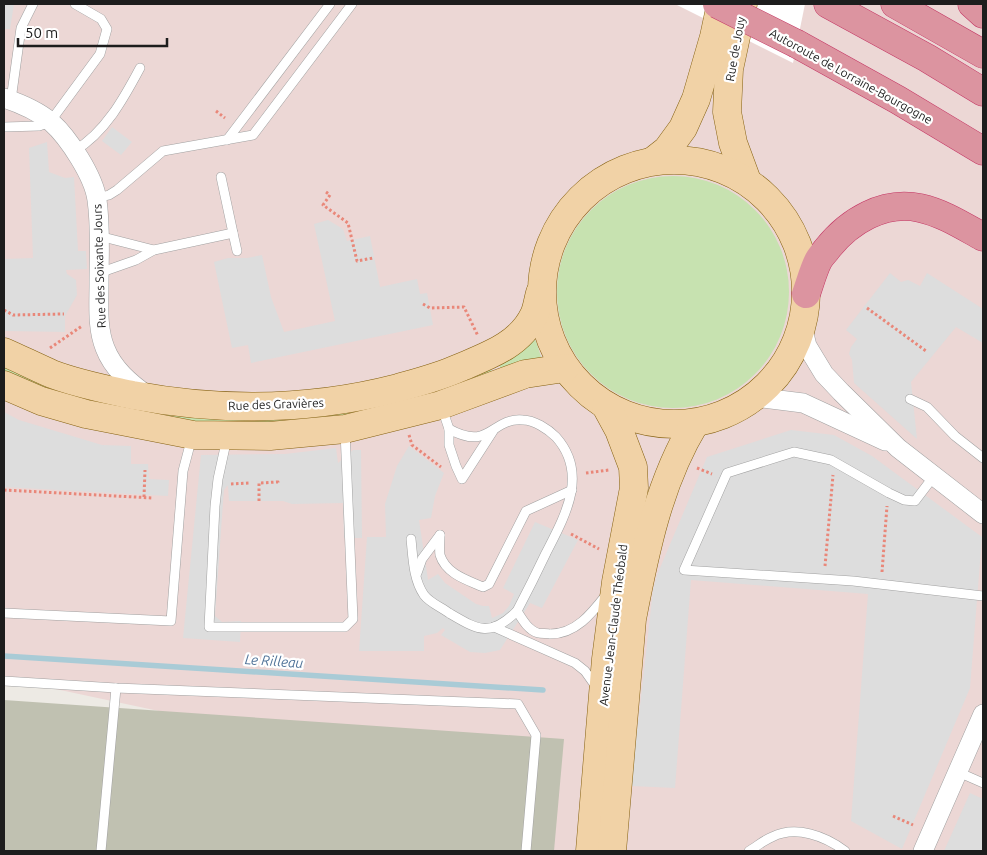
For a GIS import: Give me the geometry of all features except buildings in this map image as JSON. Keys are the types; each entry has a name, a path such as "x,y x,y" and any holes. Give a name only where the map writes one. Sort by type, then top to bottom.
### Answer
{"highway":[{"name":"Autoroute de Lorraine-Bourgogne","path":"717,4 797,44 898,100 983,151"},
{"path":"828,4 927,58 983,92"},
{"path":"895,4 983,54"},
{"path":"972,4 983,14"},
{"path":"806,294 818,261 836,237 854,222 876,212 897,206 920,208 949,218 983,237"}],"main road":[{"name":"Rue de Jouy","path":"653,161 667,150 683,128 696,98 714,37 721,4"},
{"name":"Rue de Jouy","path":"743,4 729,70 727,112 733,143 747,181"},
{"path":"680,159 702,162 726,170 747,181 766,197 785,220 797,243 804,265 806,294 802,326 791,354 775,378 755,397 730,412 696,423 660,424 626,416 606,406 588,393 565,368 552,345 543,316 541,287 544,266 553,236 567,212 585,193 605,179 632,166 653,161 680,159"},
{"name":"Rue des Gravières","path":"4,352 53,374 99,388 150,398 210,406 313,405 365,397 440,377 507,346 519,336 534,315 541,287"},
{"path":"4,385 41,401 86,414 193,435 270,436 345,429 403,415 445,417 525,374 565,368"},
{"name":"Avenue Jean-Claude Théobald","path":"590,851 603,696 618,571 634,488 633,467 620,430 606,406"},
{"name":"Avenue Jean-Claude Théobald","path":"612,851 631,628 639,582 649,539 666,484 682,445 696,423"}],"street":[{"name":"Rue des Soixante Jours","path":"7,99 50,122 74,151 87,173 97,198 101,336 115,366 128,380 150,398"},
{"path":"802,326 807,346 824,374 898,448 983,514"},
{"path":"755,397 802,403 898,448"},
{"path":"924,851 983,714"}],"lane":[{"path":"7,99 21,28 33,4"},
{"path":"4,128 39,126 50,122 100,54 107,29 101,19 74,4"},
{"path":"227,140 330,4"},
{"path":"97,198 109,195 117,190 163,151 254,135 352,4"},
{"path":"74,151 87,144 110,117 126,94 140,68"},
{"path":"221,177 237,251"},
{"path":"99,273 136,260 154,250 233,233"},
{"path":"99,236 154,250"},
{"path":"910,399 928,407 955,436 983,458"},
{"path":"412,539 416,577 424,594 432,602 472,627 484,629 494,627 517,611 567,511 572,490 573,474 570,458 563,444 552,433 538,424 523,420 507,422 493,431 474,438 466,437 445,417"},
{"path":"445,417 449,445 462,479"},
{"path":"227,435 218,479 208,627 345,628 353,619 345,429"},
{"path":"462,479 493,431"},
{"path":"4,613 171,621 183,471 193,435"},
{"path":"971,448 983,448"},
{"path":"934,476 915,501 904,500 889,493 834,461 794,452 727,473 684,570 824,579 983,596"},
{"path":"416,577 422,559 440,535 440,554 448,569 460,577 483,587 489,584 526,511 572,490"},
{"path":"517,611 526,624 538,633 556,634 575,628 593,612 618,571"},
{"path":"494,627 575,662 585,671 603,696"},
{"path":"4,681 116,688 518,704 536,735 526,851"},
{"path":"101,851 116,688"},
{"path":"958,772 983,783"},
{"path":"749,851 773,836 800,831 836,844 845,851"}],"path":[{"path":"326,192 330,195 321,204 348,223 357,261 373,258"},
{"path":"423,304 430,308 464,307 479,338"},
{"path":"867,308 926,351"},
{"path":"4,310 13,315 64,314"},
{"path":"31,364 99,310"},
{"path":"403,415 412,445 450,474 462,479"},
{"path":"824,579 834,461"},
{"path":"144,498 145,470"},
{"path":"259,501 259,483 278,482 278,484"},
{"path":"4,490 153,498"},
{"path":"880,584 889,493"},
{"path":"559,528 618,571"},
{"path":"894,816 921,828"}],"shaded area":[{"path":"4,4 983,4 983,851 487,851 487,781 4,678"},
{"path":"4,4 14,4 10,29 4,29"},
{"path":"112,127 132,142 121,155 102,141"},
{"path":"47,142 49,172 65,178 74,177 78,251 86,251 87,269 66,270 67,274 76,280 77,295 65,316 65,332 6,331 4,330 4,259 33,258 29,148"},
{"path":"328,220 343,229 347,241 370,236 380,287 417,279 420,294 427,293 433,325 251,363 248,345 232,348 214,262 228,258 247,258 262,255 271,297 284,332 335,321 314,224"},
{"path":"890,273 901,282 908,280 920,286 927,273 983,309 983,343 956,327 911,382 917,439 854,383 852,360 849,354 851,347 857,339 846,330"},
{"path":"4,412 19,420 102,445 131,446 131,464 148,464 149,479 169,480 168,496 4,487"},
{"path":"791,430 834,435 872,456 982,537 970,688 902,849 851,821 868,594 691,580 675,788 631,786 653,590 657,575 707,457"},
{"path":"409,446 444,473 435,496 431,518 419,520 428,580 438,574 445,583 476,604 489,606 492,618 503,613 509,606 514,594 503,588 535,522 578,540 542,608 530,603 500,650 485,653 470,652 441,635 445,630 443,628 437,633 424,636 424,651 359,651 367,537 386,537 385,504 397,466"},
{"path":"336,448 338,463 353,450 361,450 362,538 344,538 343,503 292,504 283,501 229,501 227,486 224,490 215,616 222,622 241,621 240,642 183,638 201,455 285,454"},
{"path":"4,700 564,739 554,851 4,851"},
{"path":"970,793 983,799 983,846 981,851 944,851"}],"green space":[{"path":"662,176 684,176 707,181 728,189 747,202 763,218 776,237 784,258 789,281 787,315 776,347 763,366 747,382 728,395 707,403 684,408 662,408 639,403 618,395 599,382 583,366 570,347 562,326 557,303 557,281 562,258 570,237 583,218 599,202 618,189 639,181"},
{"path":"533,339 536,341 542,360 502,371 498,363"},
{"path":"4,364 160,411 490,367 493,374 411,404 296,424 179,422 71,398 4,373"}],"pier":[{"path":"675,4 805,4 793,63"}],"waterway":[{"name":"Le Rilleau","path":"4,656 543,690"}]}
